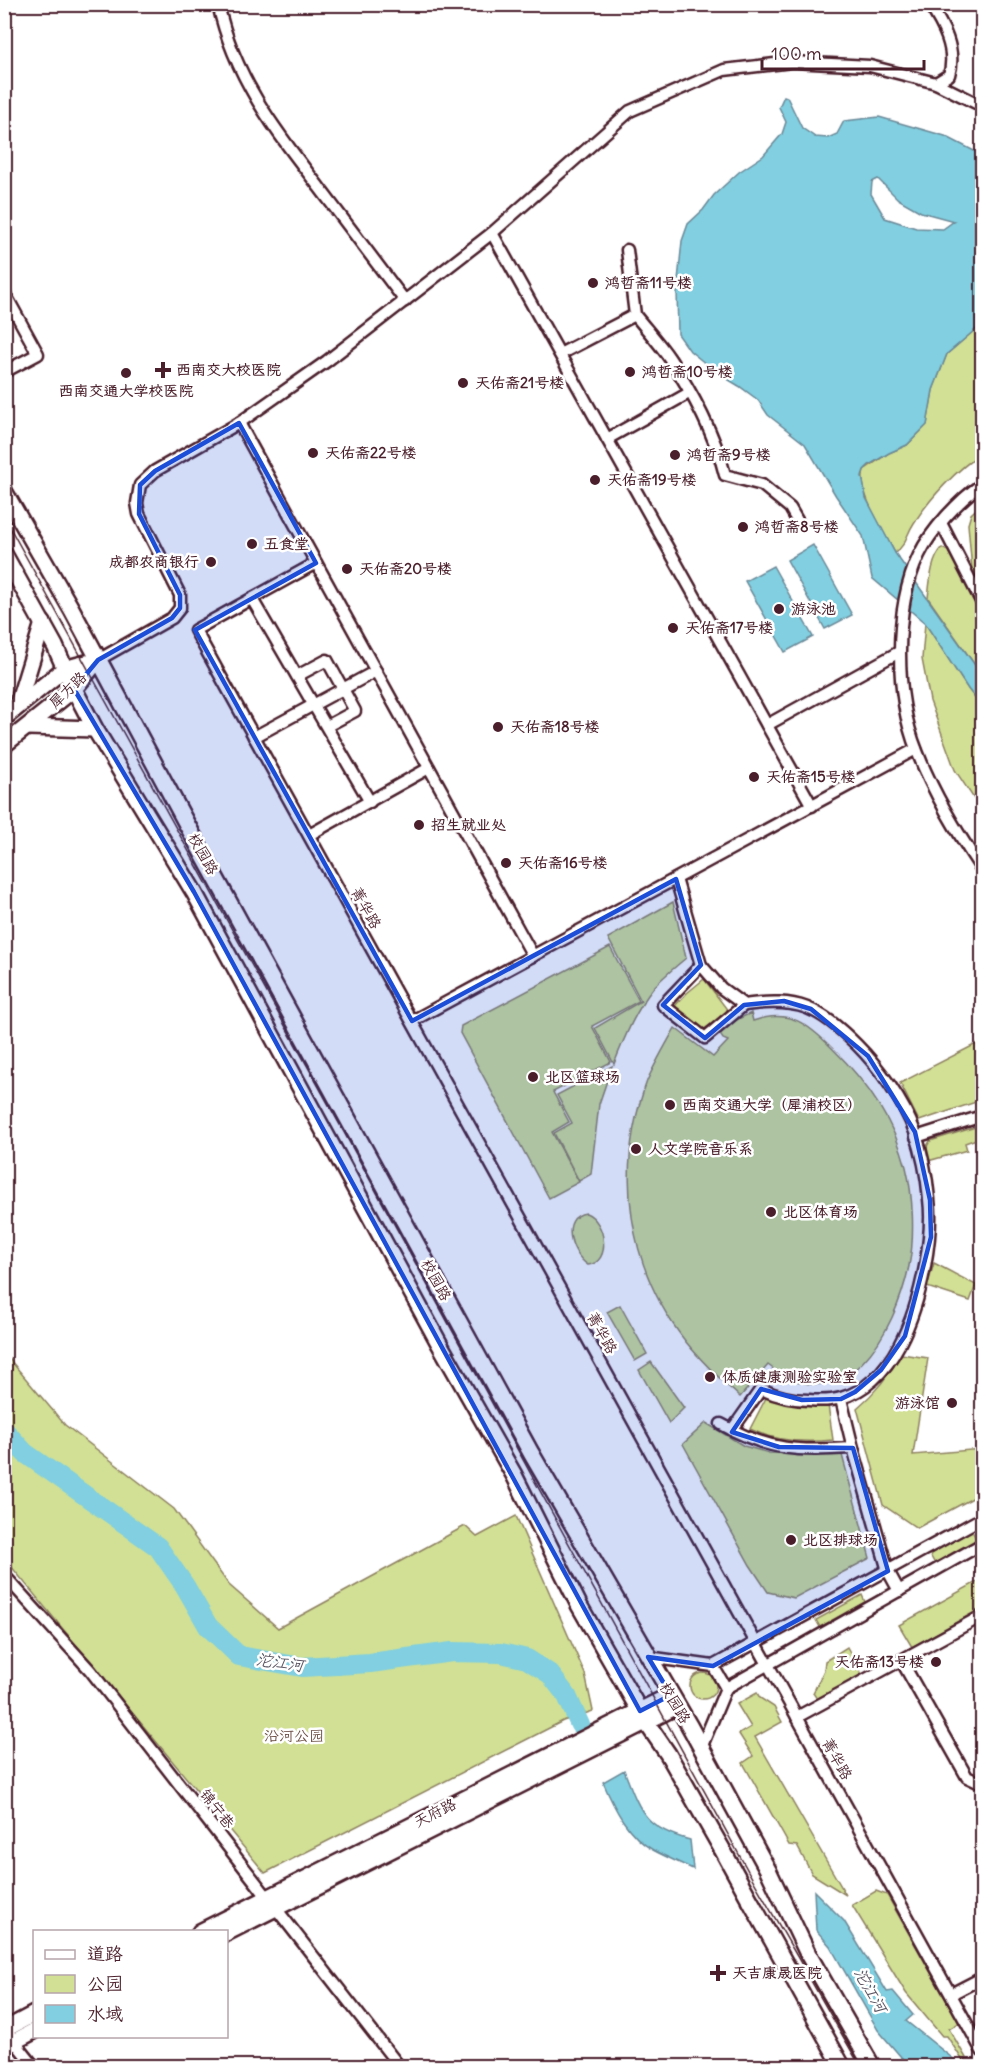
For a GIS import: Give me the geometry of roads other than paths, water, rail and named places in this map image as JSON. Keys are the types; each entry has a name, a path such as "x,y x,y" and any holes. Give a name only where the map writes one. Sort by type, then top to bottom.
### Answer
{"street":[{"path":"218,4 232,54 260,105 279,135 405,301"},
{"path":"932,5 945,30 953,62 949,75 936,83"},
{"path":"99,660 172,618 180,608 180,595 139,514 139,491 146,479 155,471 239,423 327,361 492,233 630,111 724,70 792,62 870,66 936,83 982,106"},
{"path":"492,233 812,806"},
{"path":"627,250 635,315 670,358 720,454 725,475 762,485 790,508 798,522"},
{"path":"4,292 38,354 4,372"},
{"path":"560,354 635,315"},
{"path":"607,439 689,393"},
{"path":"239,423 533,956"},
{"path":"982,484 941,523 920,554 906,599 899,652 906,711 916,749 949,817 982,870"},
{"name":"校园路","path":"4,491 99,660 206,860 526,1442 701,1748 768,1870 822,1980 872,2067"},
{"path":"941,523 982,603"},
{"name":"校园路","path":"4,554 43,624 95,729 194,892 439,1343 514,1475 579,1605 643,1716 668,1754 842,2067"},
{"path":"316,563 252,599 370,802"},
{"name":"菁华路","path":"252,599 195,630 982,2051"},
{"path":"17,707 43,624"},
{"path":"767,725 899,652"},
{"name":"犀方路","path":"4,718 64,669 99,660"},
{"name":"犀方路","path":"4,745 74,689 99,660"},
{"path":"297,676 327,660 355,711 327,726"},
{"path":"254,737 376,670"},
{"path":"28,727 95,729"},
{"path":"412,1021 916,749"},
{"path":"309,835 429,768"},
{"path":"676,879 701,965 721,988 744,1005"},
{"path":"701,965 663,1005 705,1038 744,1005 784,1001 811,1009 838,1027 868,1056 902,1103 916,1137 930,1200 931,1237 917,1304 905,1336 881,1370 871,1381 841,1398 822,1401 802,1400 783,1397 761,1389 732,1431"},
{"path":"916,1137 982,1116"},
{"path":"841,1398 888,1571 899,1591"},
{"path":"721,1424 760,1443 779,1447 802,1450 853,1448"},
{"path":"648,1657 712,1665 982,1518"},
{"path":"701,1748 726,1688 982,1544"},
{"name":"锦宁巷","path":"4,1575 90,1670 399,2067"},
{"path":"797,1717 982,1616"},
{"path":"901,1660 967,1777 982,1784"},
{"path":"712,1665 726,1688"},
{"name":"天府路","path":"205,1930 272,1903 674,1701"},
{"name":"天府路","path":"228,1932 272,1903"},
{"path":"951,1994 982,1978"},
{"path":"7,2035 33,2015"},
{"path":"7,2035 33,2031"},
{"path":"7,2035 34,2067"}],"water":[{"path":"784,96 787,97 802,128 815,137 828,138 837,134 844,121 879,117 945,136 982,155 982,324 947,354 933,390 927,425 907,445 869,465 862,476 866,498 895,553 982,675 982,707 925,623 872,578 863,536 805,444 768,415 758,400 717,373 690,351 678,334 677,290 682,241 688,224 703,210 714,195 739,172 763,156 782,134 786,122 779,107","holes":["878,179 898,199 921,212 954,221 943,229 916,228 885,218 871,194 872,182"]},
{"name":"游泳池","path":"813,545 852,615 825,629 787,560"},
{"name":"游泳池","path":"773,566 813,637 785,652 745,581"},
{"path":"624,1770 646,1816 663,1830 690,1840 693,1869 658,1853 644,1844 629,1829 612,1802 603,1782"},
{"path":"814,1891 844,1921 887,1992 893,1991 913,2015 906,2021 962,2066 912,2066 901,2057 878,2030 830,1946 816,1930"}],"waterway":[{"name":"沱江河","path":"4,1430 25,1453 158,1547 185,1586 208,1626 239,1656 302,1667 370,1663 452,1652 501,1653 527,1659 550,1674 567,1696 580,1725"}],"tram line":[{"path":"4,517 748,1871 860,2066"}],"place":[{"name":"鸿哲斋11号楼","path":"593,283"},
{"name":"西南交大校医院","path":"163,370"},
{"name":"鸿哲斋10号楼","path":"630,372"},
{"name":"西南交通大学校医院","path":"126,373"},
{"name":"天佑斋21号楼","path":"463,383"},
{"name":"天佑斋22号楼","path":"313,453"},
{"name":"鸿哲斋9号楼","path":"675,455"},
{"name":"天佑斋19号楼","path":"595,480"},
{"name":"鸿哲斋8号楼","path":"743,527"},
{"name":"五食堂","path":"252,544"},
{"name":"成都农商银行","path":"211,562"},
{"name":"天佑斋20号楼","path":"347,569"},
{"name":"游泳池","path":"779,609"},
{"name":"天佑斋17号楼","path":"673,628"},
{"name":"天佑斋18号楼","path":"498,727"},
{"name":"天佑斋15号楼","path":"754,777"},
{"name":"招生就业处","path":"419,825"},
{"name":"天佑斋16号楼","path":"506,863"},
{"name":"北区篮球场","path":"533,1077"},
{"name":"西南交通大学（犀浦校区）","path":"670,1105"},
{"name":"人文学院音乐系","path":"636,1149"},
{"name":"北区体育场","path":"771,1212"},
{"name":"体质健康测验实验室","path":"710,1377"},
{"name":"游泳馆","path":"952,1403"},
{"name":"北区排球场","path":"791,1540"},
{"name":"天佑斋13号楼","path":"936,1662"},
{"name":"天吉康晟医院","path":"718,1973"}],"park label":[{"name":"沿河公园","path":"294,1736"}]}
